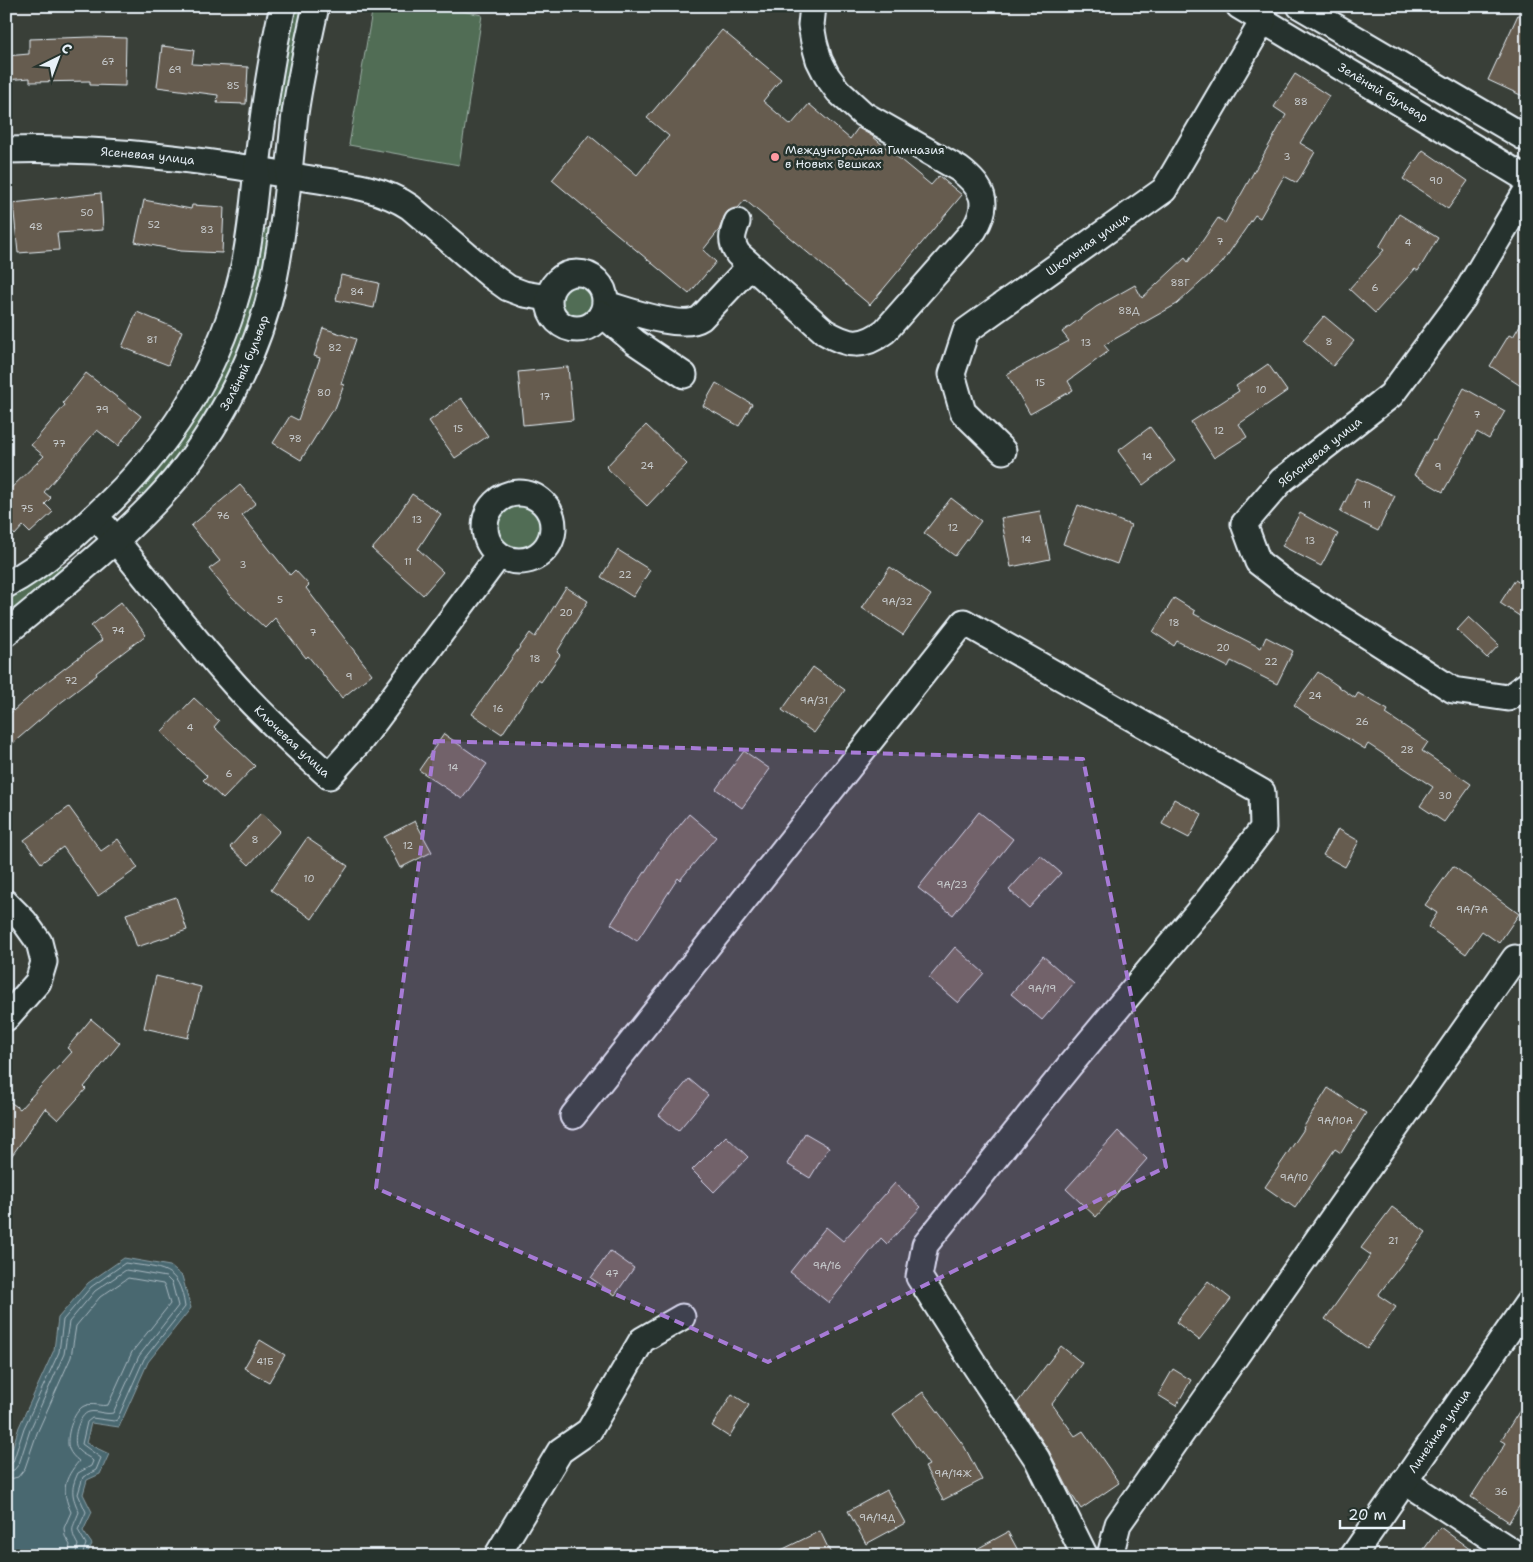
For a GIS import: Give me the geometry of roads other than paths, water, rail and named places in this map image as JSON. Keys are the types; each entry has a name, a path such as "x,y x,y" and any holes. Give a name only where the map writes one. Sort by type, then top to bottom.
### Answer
{"street":[{"path":"6,585 51,555 131,481 155,454 175,427 197,392 215,355 231,316 242,274 250,232 264,108 283,6"},
{"name":"Зелёный бульвар","path":"6,633 116,540 154,503 180,474 225,408 261,326 274,281 282,236 296,112 306,48 316,6"},
{"path":"736,222 731,237 732,246 750,266 825,332 837,340 850,343 864,343 875,339 894,322 974,230 982,218 984,207 982,195 968,176 863,114 838,91 827,76 814,42 811,25 813,6"},
{"name":"Зелёный бульвар","path":"1239,6 1527,180"},
{"path":"1300,6 1527,139"},
{"name":"Школьная улица","path":"1003,451 963,412 952,374 966,332 1164,190 1263,20"},
{"name":"Ясеневая улица","path":"6,150 104,150 165,156 289,175 380,192 396,198 508,288 524,294 548,298"},
{"name":"Яблоневая улица","path":"1527,190 1463,298 1391,395 1282,480 1244,524 1258,562 1284,583 1453,690 1508,698 1527,685"},
{"path":"604,309 683,323 695,322 750,266"},
{"path":"580,272 590,275 599,283 604,292 604,309 595,323 585,328 574,330 563,326 555,319 549,309 548,298 551,287 558,279 568,273 580,272"},
{"path":"604,309 635,342 684,375"},
{"name":"Ключевая улица","path":"96,515 236,686 329,776 361,740 499,554"},
{"path":"573,1116 964,622 1262,792 1263,828 1208,900 1070,1065 925,1246 920,1277 972,1361 1037,1459 1084,1556"},
{"path":"6,903 24,921 39,942 44,962 38,982 6,1018"},
{"path":"1110,1556 1118,1524 1515,958"},
{"name":"Линейная улица","path":"1352,1556 1526,1308"},
{"path":"497,1556 560,1451 589,1431 642,1340 682,1317"},
{"path":"1404,1481 1520,1556"}],"water":[{"path":"124,1258 170,1266 182,1276 191,1308 148,1362 119,1427 91,1423 86,1443 109,1454 100,1474 87,1480 83,1494 92,1512 83,1531 92,1544 86,1556 6,1556 6,1468 19,1427 54,1350 58,1318 88,1283"}],"place":[{"name":"Международная Гимназия в Новых Вешках","path":"775,157"}]}
